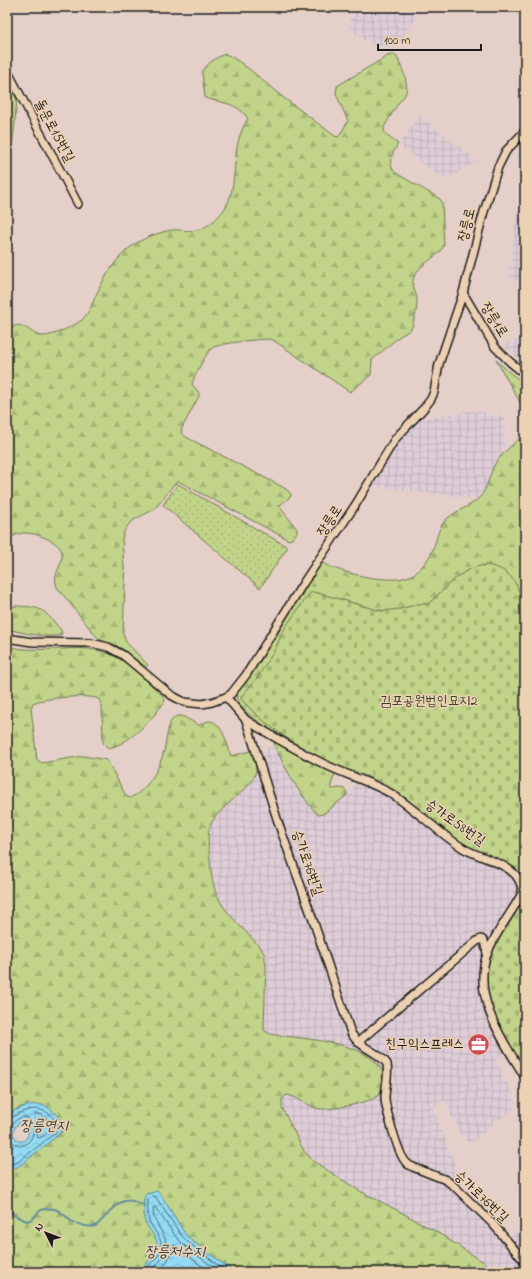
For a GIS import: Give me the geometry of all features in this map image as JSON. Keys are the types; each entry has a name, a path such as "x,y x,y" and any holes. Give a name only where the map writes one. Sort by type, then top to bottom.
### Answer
{"street":[{"name":"돌문로15번길","path":"7,70 78,204"},
{"name":"장릉로","path":"7,638 32,642 91,643 108,647 123,655 177,699 192,704 212,702 231,694 246,675 304,582 356,504 395,439 424,408 434,392 439,364 463,293 483,215 498,167 506,151 525,131"},
{"name":"장릉1로","path":"463,293 495,347 525,374"},
{"name":"승가로76번길","path":"226,697 246,720 278,822 351,1033 358,1042 383,1059 387,1064 386,1106 394,1134 405,1162 412,1167 446,1180 455,1187 493,1224 525,1262"},
{"name":"승가로58번길","path":"246,720 286,744 327,765 388,792 465,849 506,867 516,875 521,883 522,893 487,953 483,981 486,1005 494,1024 525,1077"},
{"path":"358,1042 477,941 481,939 484,941 487,953"}],"shaded area":[{"path":"355,7 422,8 409,29 399,41 388,47 381,47 365,41 351,29 349,22"},
{"path":"420,116 477,161 448,178 437,175 398,144"},
{"path":"518,205 525,205 525,286 509,277"},
{"path":"525,337 525,364 505,347 506,344"},
{"path":"469,411 493,415 505,415 505,451 495,464 484,492 478,499 371,486 396,444 415,421"},
{"path":"275,746 284,766 318,815 323,814 345,796 358,781 383,793 401,804 461,851 482,862 509,873 516,882 517,891 513,901 489,941 484,953 480,967 479,980 479,988 486,1014 506,1053 496,1059 514,1098 514,1108 470,1144 462,1137 444,1100 433,1108 461,1179 461,1188 505,1242 525,1225 525,1272 497,1272 460,1247 360,1191 313,1161 304,1151 282,1108 282,1099 287,1095 291,1095 312,1107 321,1109 342,1108 369,1100 379,1095 383,1084 357,1051 328,1042 270,1034 265,1031 266,966 264,953 228,912 218,897 214,887 208,840 211,824 220,812 250,782 256,769 252,753"}],"green space":[{"path":"225,54 237,60 287,100 338,137 348,121 336,94 337,86 389,55 393,54 397,57 405,76 407,89 405,95 397,105 384,127 386,135 398,144 392,155 391,166 396,173 440,199 442,202 444,245 438,253 419,269 414,278 413,285 417,303 412,327 372,360 371,375 350,392 273,340 252,340 216,346 207,354 194,377 192,384 199,393 199,396 182,428 181,433 286,489 291,496 279,506 297,529 297,532 292,539 289,540 178,481 172,486 161,502 153,509 132,521 124,531 122,539 125,582 123,634 126,642 148,665 146,667 121,648 99,639 57,587 56,574 61,561 62,552 56,544 46,538 28,533 20,534 7,539 7,334 16,325 25,327 38,335 47,336 58,333 74,325 85,317 109,271 129,248 144,239 163,232 172,230 193,231 204,228 223,211 232,190 238,142 248,119 244,113 234,106 205,98 202,72 212,61"},
{"path":"7,81 17,99 10,160 7,169"},
{"path":"496,360 525,384 525,411"},
{"path":"525,434 525,606 516,584 496,568 486,565 473,568 456,578 428,604 391,611 377,610 312,592 291,619 269,661 241,699 269,724 298,745 261,724 243,709 238,702 236,695 291,608 322,563 352,574 376,578 398,579 414,574 427,560 431,553 443,523 451,515 476,501 480,497 485,489 495,464 513,444"},
{"path":"178,484 288,547 260,588 163,505"},
{"name":"김포공원법인묘지2","path":"486,565 495,567 508,574 516,584 525,606 525,884 516,870 509,865 478,853 459,842 383,784 335,765 309,752 261,719 241,699 241,697 258,677 274,651 286,626 310,593 314,592 382,611 400,609 418,604 428,604 461,574"},
{"path":"7,607 32,607 42,610 61,630 61,635 42,636 7,629"},
{"path":"7,646 21,649 75,648 96,650 106,653 125,662 164,697 165,701 148,722 124,742 108,748 103,743 102,706 99,699 86,697 66,697 33,703 31,708 37,760 42,763 83,756 107,760 126,796 130,798 142,790 156,772 164,751 170,723 176,716 184,717 199,725 208,721 213,722 224,734 231,756 251,751 256,766 254,776 244,790 222,810 211,824 209,828 208,842 214,886 220,901 264,953 266,966 265,1031 270,1034 323,1041 349,1047 374,1060 379,1065 383,1074 382,1090 379,1095 368,1101 341,1107 320,1109 287,1095 282,1099 282,1108 304,1151 313,1161 360,1191 435,1231 497,1272 230,1272 230,1269 191,1240 157,1191 144,1199 144,1216 145,1221 156,1238 158,1245 156,1252 141,1272 7,1272 7,1167 12,1168 20,1165 62,1132 37,1105 21,1107 7,1115"},
{"path":"274,742 333,771 335,773 331,788 345,789 347,793 346,796 323,814 318,815 305,799 289,774"},
{"path":"525,893 525,1070 500,1028 489,998 486,983 487,967 495,943 518,908"}],"water":[{"name":"장릉연지","path":"28,1105 45,1106 58,1117 63,1128 58,1135 21,1165 16,1168 9,1168 7,1167 7,1115","holes":["26,1121 28,1123 29,1131 27,1137 24,1141 18,1141 13,1133 15,1128 21,1122"]},
{"name":"장릉저수지","path":"157,1191 191,1240 230,1269 230,1272 141,1272 154,1254 157,1246 156,1240 145,1221 144,1199 147,1194"}],"waterway":[{"path":"7,1204 10,1211 27,1221 31,1220 43,1209 54,1209 61,1212 71,1221 84,1226 95,1226 121,1202 132,1201 146,1207"}],"place":[{"name":"친구익스프레스","path":"479,1044"}]}
